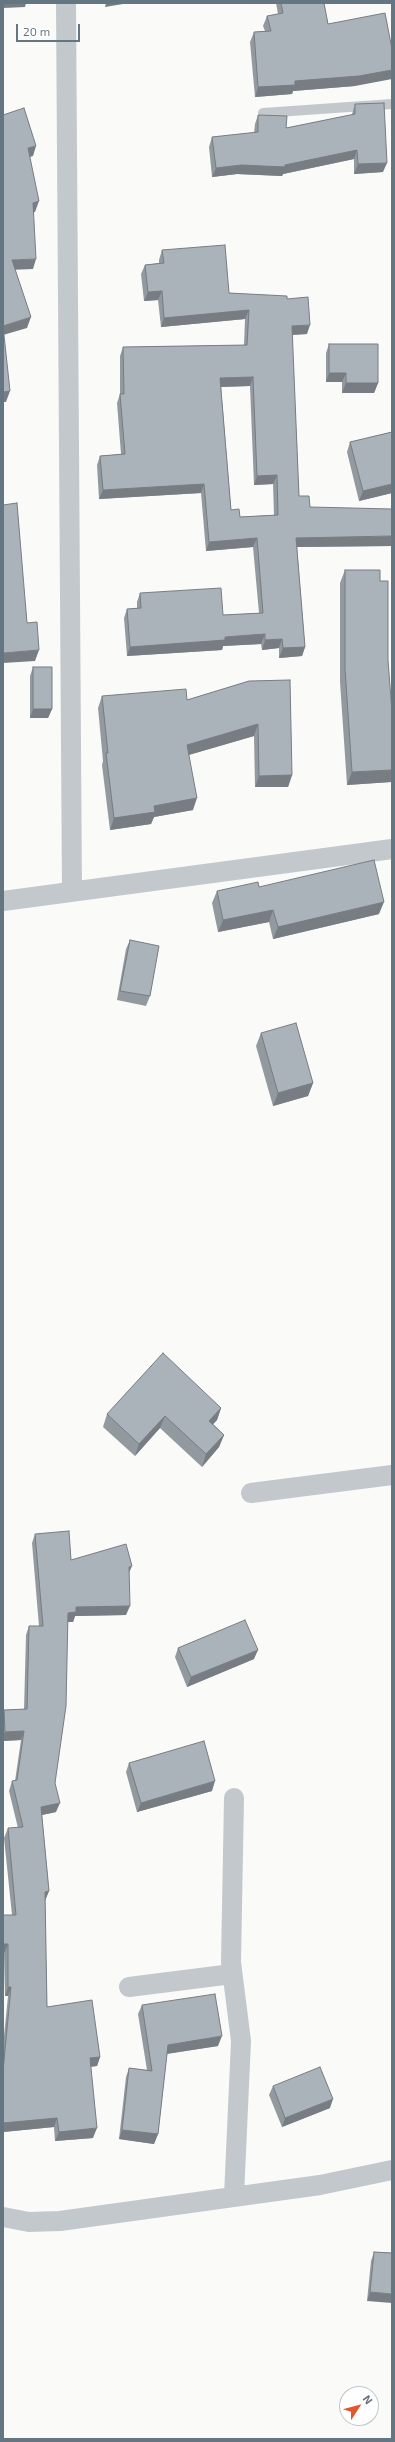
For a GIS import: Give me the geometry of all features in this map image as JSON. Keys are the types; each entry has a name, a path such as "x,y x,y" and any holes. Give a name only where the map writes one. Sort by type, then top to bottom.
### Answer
{"street":[{"path":"66,3 72,891"},
{"path":"3,901 392,849"},
{"path":"251,1493 392,1475"},
{"path":"234,1798 231,1962 241,2041 234,2196"},
{"path":"129,1987 232,1974"},
{"path":"3,2217 28,2222 60,2221 320,2185 392,2170"}],"lane":[{"path":"263,113 392,104"}],"building":[{"path":"281,3 324,3 328,24 385,13 392,49 392,70 359,76 295,81 295,85 258,87 254,32 271,31 267,16 283,13"},
{"path":"384,103 387,163 358,164 357,150 285,165 285,167 241,165 216,168 212,137 258,132 258,115 287,116 286,128 355,114 355,104"},
{"path":"24,108 36,146 28,148 39,201 33,203 36,259 12,260 31,317 3,326 3,115"},
{"path":"225,245 229,293 287,296 287,299 308,297 310,325 292,326 299,496 309,496 310,507 392,509 392,536 296,538 305,647 283,648 282,639 265,640 265,634 225,637 225,640 130,647 127,609 141,608 140,593 221,588 223,615 263,613 257,538 209,542 204,484 103,490 100,456 125,454 120,394 124,394 123,347 247,345 249,310 164,318 162,291 148,292 145,265 164,263 162,250","holes":["253,377 257,476 277,475 278,515 240,517 239,509 231,510 220,378"]},
{"path":"3,326 10,391 3,392"},
{"path":"329,344 378,344 378,383 346,383 346,373 329,373"},
{"path":"392,432 392,484 363,491 350,442"},
{"path":"17,503 27,623 37,622 39,650 3,653 3,505"},
{"path":"345,570 380,570 380,581 388,581 388,660 392,712 392,770 352,772 345,669"},
{"path":"33,667 52,667 52,709 33,709"},
{"path":"290,680 292,775 259,776 258,724 187,745 197,798 154,806 155,812 114,818 106,753 108,753 102,696 186,689 187,700 249,681"},
{"path":"374,860 384,902 278,927 273,910 223,920 217,891 258,882 259,887"},
{"path":"130,940 159,946 150,996 120,991"},
{"path":"296,1023 313,1083 278,1093 261,1033"},
{"path":"163,1353 221,1408 209,1421 224,1435 206,1454 165,1416 139,1444 107,1414"},
{"path":"69,1531 71,1560 126,1544 132,1566 129,1567 130,1606 76,1607 76,1612 68,1613 66,1706 55,1783 60,1803 41,1807 49,1891 45,1892 47,2007 92,2000 100,2057 90,2058 97,2128 59,2132 57,2118 3,2123 3,2071 11,1987 8,1987 8,1944 3,1944 3,1915 16,1915 8,1828 23,1827 12,1781 17,1780 24,1731 5,1732 4,1710 27,1709 29,1626 43,1626 35,1534"},
{"path":"245,1620 258,1650 191,1677 178,1648"},
{"path":"204,1741 215,1781 141,1803 129,1763"},
{"path":"215,1994 222,2036 168,2045 158,2134 122,2130 129,2068 152,2071 142,2005"},
{"path":"320,2067 333,2099 285,2118 273,2086"},
{"path":"374,2252 392,2253 392,2294 370,2292"}]}
